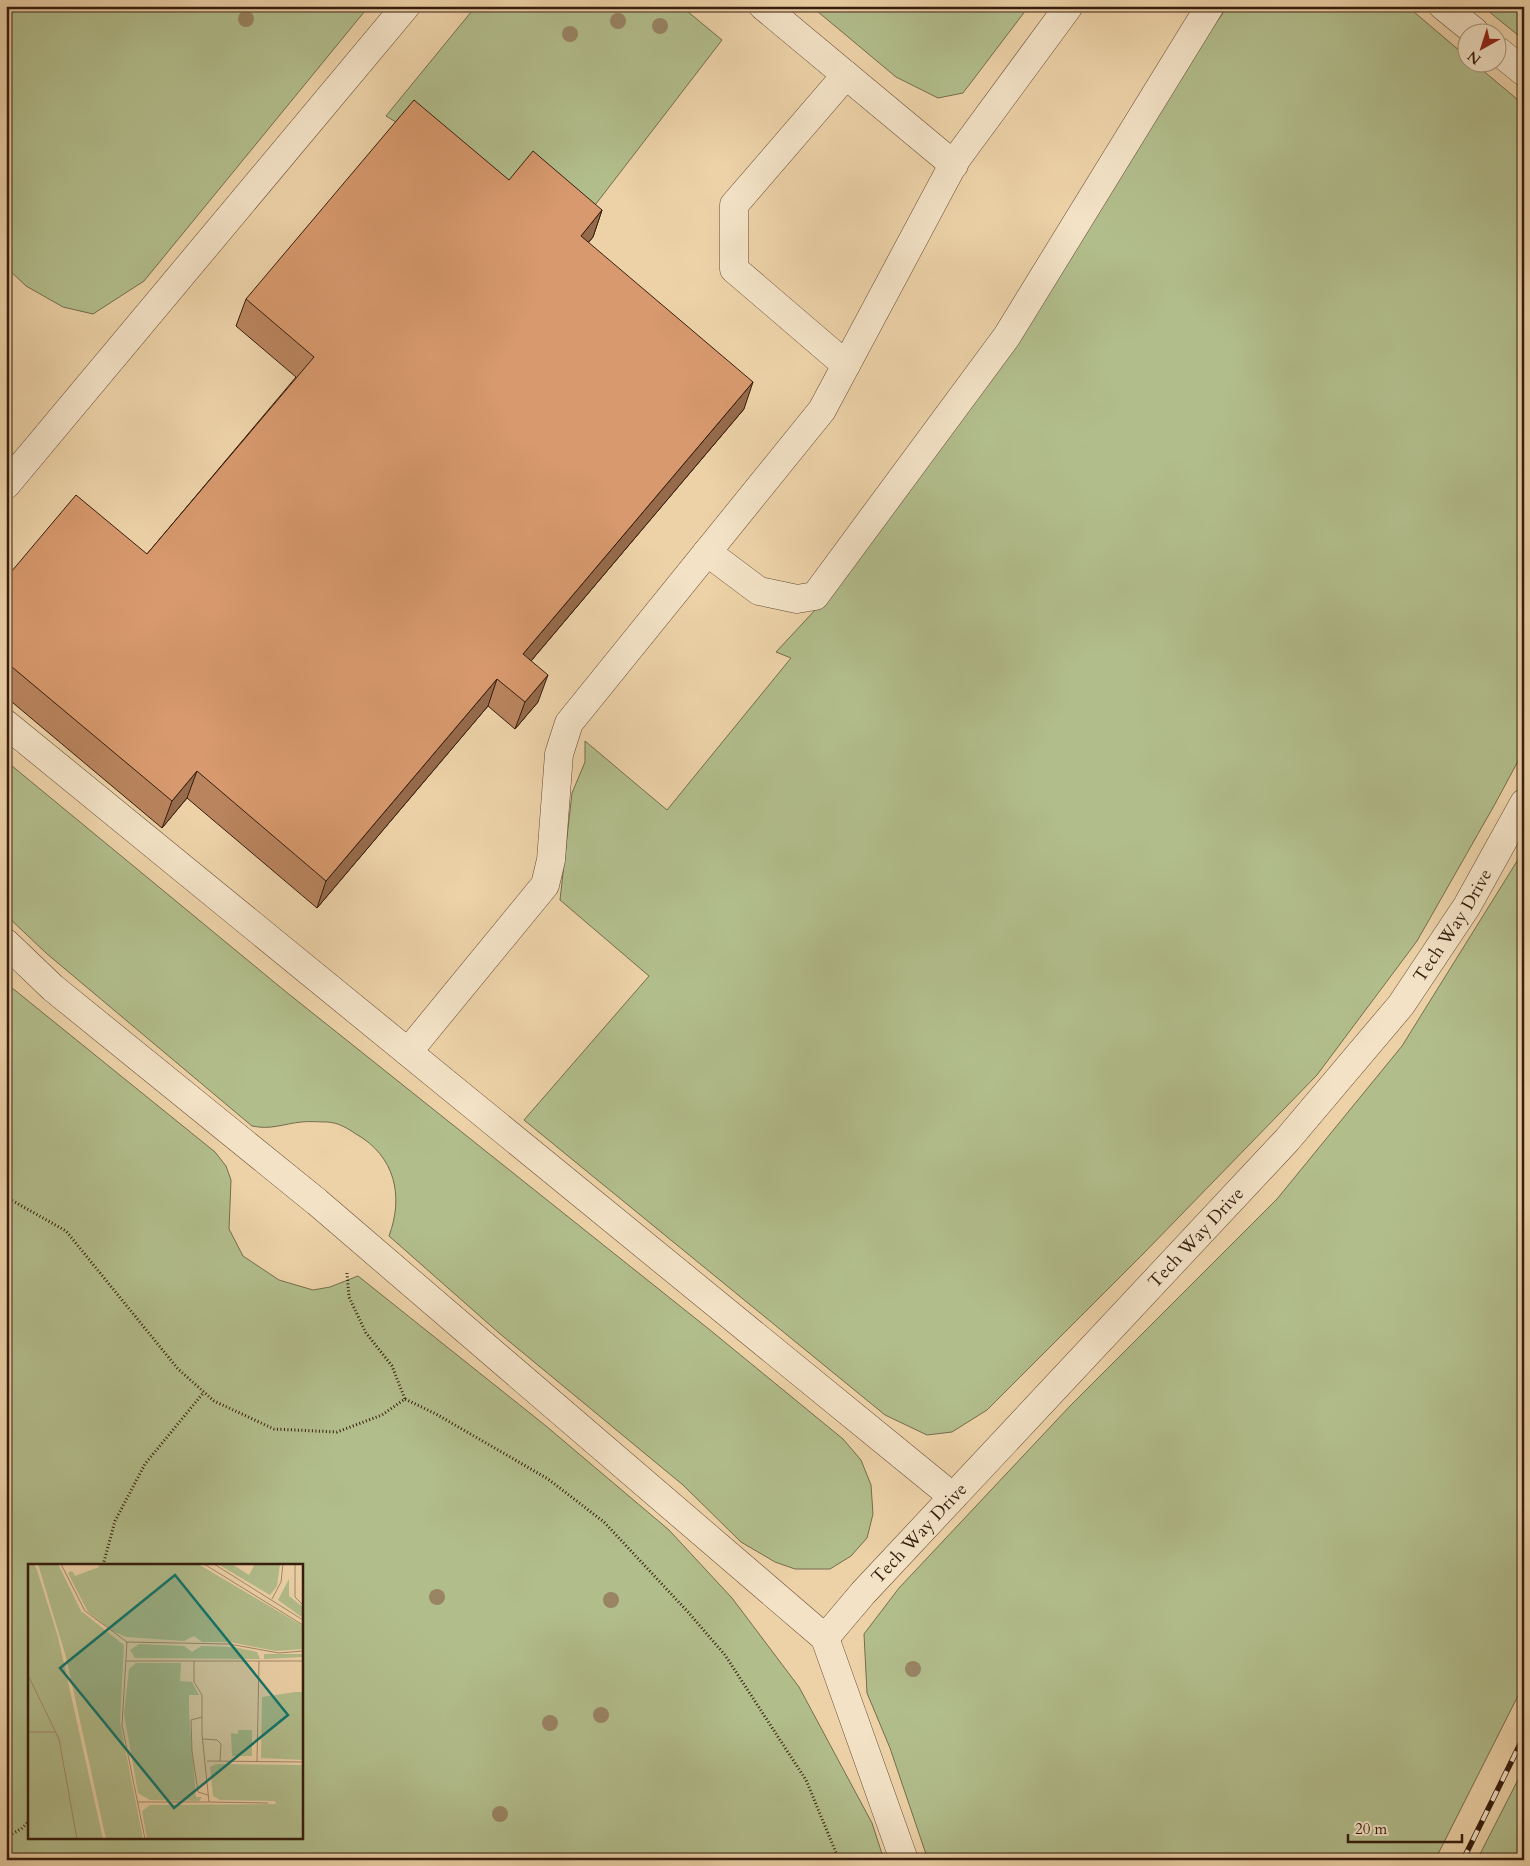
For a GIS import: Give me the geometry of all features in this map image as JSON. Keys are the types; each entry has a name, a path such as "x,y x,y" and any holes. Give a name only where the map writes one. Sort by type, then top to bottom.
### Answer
{"street":[{"path":"6,484 406,6"},
{"path":"763,6 954,165"},
{"path":"408,1052 545,885 551,860 558,754 569,723 822,410 954,165 1069,6"},
{"path":"707,552 758,591 797,599 815,596 1007,336 1210,6"},
{"path":"1443,6 1463,22"},
{"path":"1508,58 1524,72"},
{"path":"846,75 734,205 734,269 846,365"},
{"path":"6,724 953,1497"},
{"name":"Tech Way Drive","path":"825,1638 863,1593 1287,1140 1401,1005 1467,906 1524,803"},
{"path":"6,943 53,988 344,1225 825,1638 904,1860"}],"path":[{"path":"6,1197 66,1231 178,1369 214,1401 274,1429 337,1432 382,1414 405,1399"},
{"path":"344,1225 349,1297 366,1333 392,1366 405,1399 436,1414 548,1479 604,1522 688,1612 725,1655 806,1780 839,1860"},
{"path":"103,1564 115,1520 145,1464 204,1392"},
{"path":"6,1836 22,1828 28,1822"}],"green space":[{"path":"6,6 369,6 144,281 93,314 63,307 26,286 6,267"},
{"path":"476,6 681,6 722,40 579,226 499,206 404,127 386,116"},
{"path":"811,6 1029,6 963,93 938,98 896,77"},
{"path":"1228,6 1407,6 1458,49 1458,72 1485,72 1524,105 1524,750 1417,941 1317,1075 1144,1253 987,1410 952,1432 927,1435 885,1415 524,1120 649,976 560,900 572,793 585,762 585,741 667,810 791,658 776,652 830,594 1148,118"},
{"path":"1482,6 1524,6 1524,40 1508,27 1508,22 1502,22"},
{"path":"6,761 285,991 710,1330 843,1439 861,1460 871,1485 873,1514 867,1538 851,1556 830,1569 795,1569 775,1562 741,1542 683,1485 499,1333 389,1236 396,1206 393,1178 388,1165 369,1143 346,1128 328,1122 304,1122 271,1127 252,1126 46,953 6,915"},
{"path":"1524,850 1524,1684 1435,1860 928,1860 890,1748 867,1693 864,1634 899,1588 1070,1406 1277,1199 1402,1046"},
{"path":"6,983 215,1152 226,1166 231,1180 229,1229 243,1256 279,1280 313,1290 330,1287 358,1276 546,1426 669,1530 732,1598 799,1687 872,1823 884,1860 6,1860"},
{"path":"1524,1768 1524,1860 1477,1860"}],"building":[{"path":"414,100 509,180 533,151 602,210 581,236 753,382 523,654 548,675 525,702 497,679 326,881 197,771 172,801 6,662 6,578 76,495 147,554 314,357 246,299"}],"railway":[{"path":"1463,1860 1524,1736"}]}
